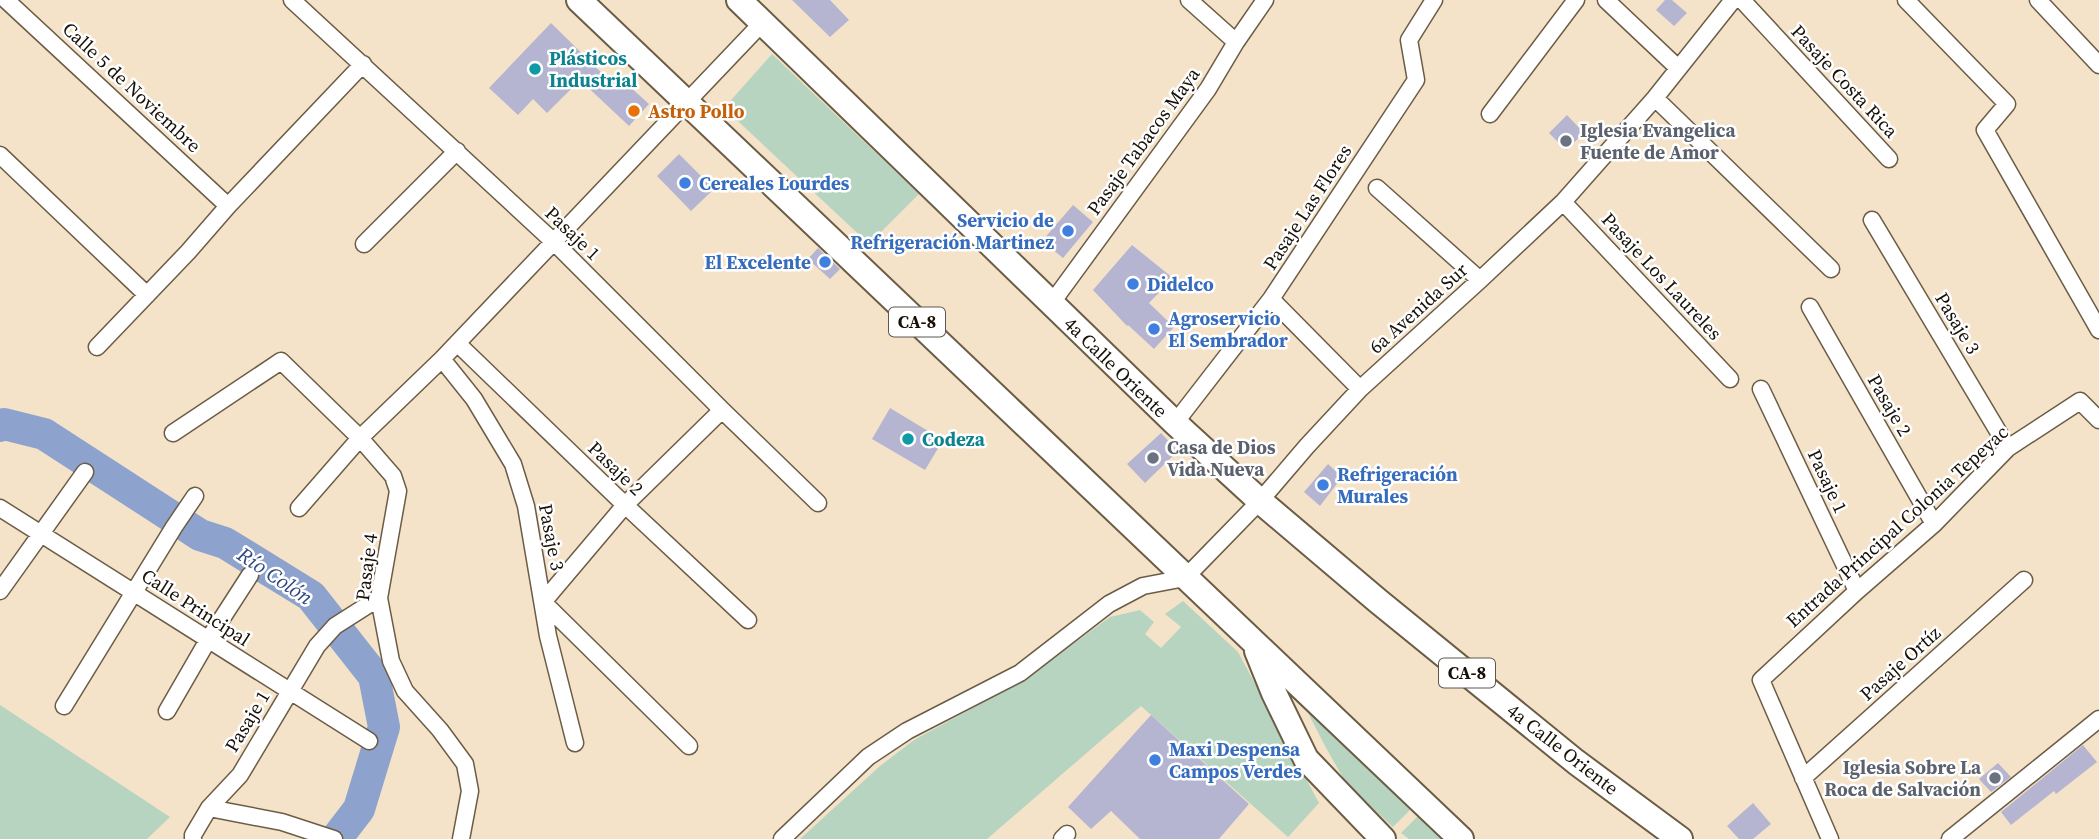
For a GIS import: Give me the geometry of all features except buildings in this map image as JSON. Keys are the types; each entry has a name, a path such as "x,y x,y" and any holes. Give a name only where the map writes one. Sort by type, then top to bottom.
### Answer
{"highway":[{"name":"CA-8","path":"579,0 1461,839"},
{"name":"4a Calle Oriente","path":"739,0 1051,304 1260,501 1576,762 1680,839"},
{"path":"1254,644 1306,759 1380,838"}],"street":[{"name":"Calle 5 de Noviembre","path":"6,0 228,206"},
{"name":"Pasaje 1","path":"292,0 555,243 818,503"},
{"path":"1189,0 1236,43"},
{"name":"Pasaje Tabacos Maya","path":"1051,304 1208,89 1265,0"},
{"name":"Pasaje Las Flores","path":"1175,423 1271,299 1416,80 1409,40 1434,0"},
{"path":"1490,114 1576,0"},
{"path":"1606,0 1678,68"},
{"name":"6a Avenida Sur","path":"1185,578 1260,501 1360,389 1563,202 1655,98 1733,0"},
{"name":"Pasaje Costa Rica","path":"1742,0 1889,159"},
{"path":"1906,0 2007,104 1985,130 2099,331"},
{"path":"2038,0 2099,65"},
{"path":"299,508 360,438 442,359 555,243 762,23"},
{"path":"97,347 363,64"},
{"path":"1655,98 1831,269"},
{"path":"364,244 457,151"},
{"path":"0,155 147,295"},
{"path":"1377,188 1480,280"},
{"name":"Pasaje Los Laureles","path":"1563,202 1730,379"},
{"name":"Pasaje 3","path":"1872,220 2008,448"},
{"path":"1271,299 1360,389"},
{"name":"Pasaje 2","path":"1810,307 1934,524"},
{"name":"Pasaje 2","path":"457,343 748,620"},
{"name":"Pasaje 3","path":"442,359 474,399 513,464 526,506 548,636 575,743"},
{"name":"Pasaje 4","path":"173,433 281,361 360,438 393,476 398,491 379,598 391,661 405,691 440,730 465,764 470,791 461,839"},
{"name":"Pasaje 1","path":"1762,390 1857,592"},
{"name":"Entrada Principal Colonia Tepeyac","path":"1803,778 1761,680 1934,524 2008,448 2080,401 2099,420"},
{"path":"689,746 543,602 625,505 722,410"},
{"path":"0,591 85,472"},
{"path":"64,706 195,496"},
{"name":"Calle Principal","path":"0,509 369,741"},
{"path":"167,712 208,640 250,575"},
{"path":"782,839 868,757 907,731 1020,673 1109,604 1143,586 1185,578"},
{"name":"Pasaje Ortíz","path":"1803,778 2024,580"},
{"name":"Pasaje 1","path":"193,839 209,808 240,775 317,646 335,626 379,598"},
{"path":"1951,839 2099,719"},
{"path":"1803,778 1830,839"},
{"path":"209,808 282,822 328,837"}],"green space":[{"path":"772,54 919,194 869,244 724,108"},
{"path":"1183,601 1238,652 1319,803 1288,837 1141,706 987,839 800,839 880,766 914,740 1022,681 1110,617 1140,610 1154,622 1145,634 1161,648 1181,627 1165,614"},
{"path":"1298,687 1418,802 1393,827 1346,783 1306,709"},
{"path":"0,705 170,817 147,839 0,839"},
{"path":"1425,809 1459,839 1409,839 1401,833"}],"waterway":[{"name":"Río Colón","path":"0,426 4,424 44,434 200,535 225,543 311,596 374,676 384,727 359,809 336,839"}],"place":[{"name":"Plásticos Industrial","path":"535,69"},
{"name":"Astro Pollo","path":"634,111"},
{"name":"Iglesia Evangelica Fuente de Amor","path":"1566,141"},
{"name":"Cereales Lourdes","path":"685,183"},
{"name":"Servicio de Refrigeración Martinez","path":"1068,231"},
{"name":"El Excelente","path":"825,262"},
{"name":"Didelco","path":"1133,284"},
{"name":"Agroservicio El Sembrador","path":"1154,329"},
{"name":"Codeza","path":"908,439"},
{"name":"Casa de Dios Vida Nueva","path":"1153,458"},
{"name":"Refrigeración Murales","path":"1323,485"},
{"name":"Maxi Despensa Campos Verdes","path":"1155,760"},
{"name":"Iglesia Sobre La Roca de Salvación","path":"1995,778"}]}
